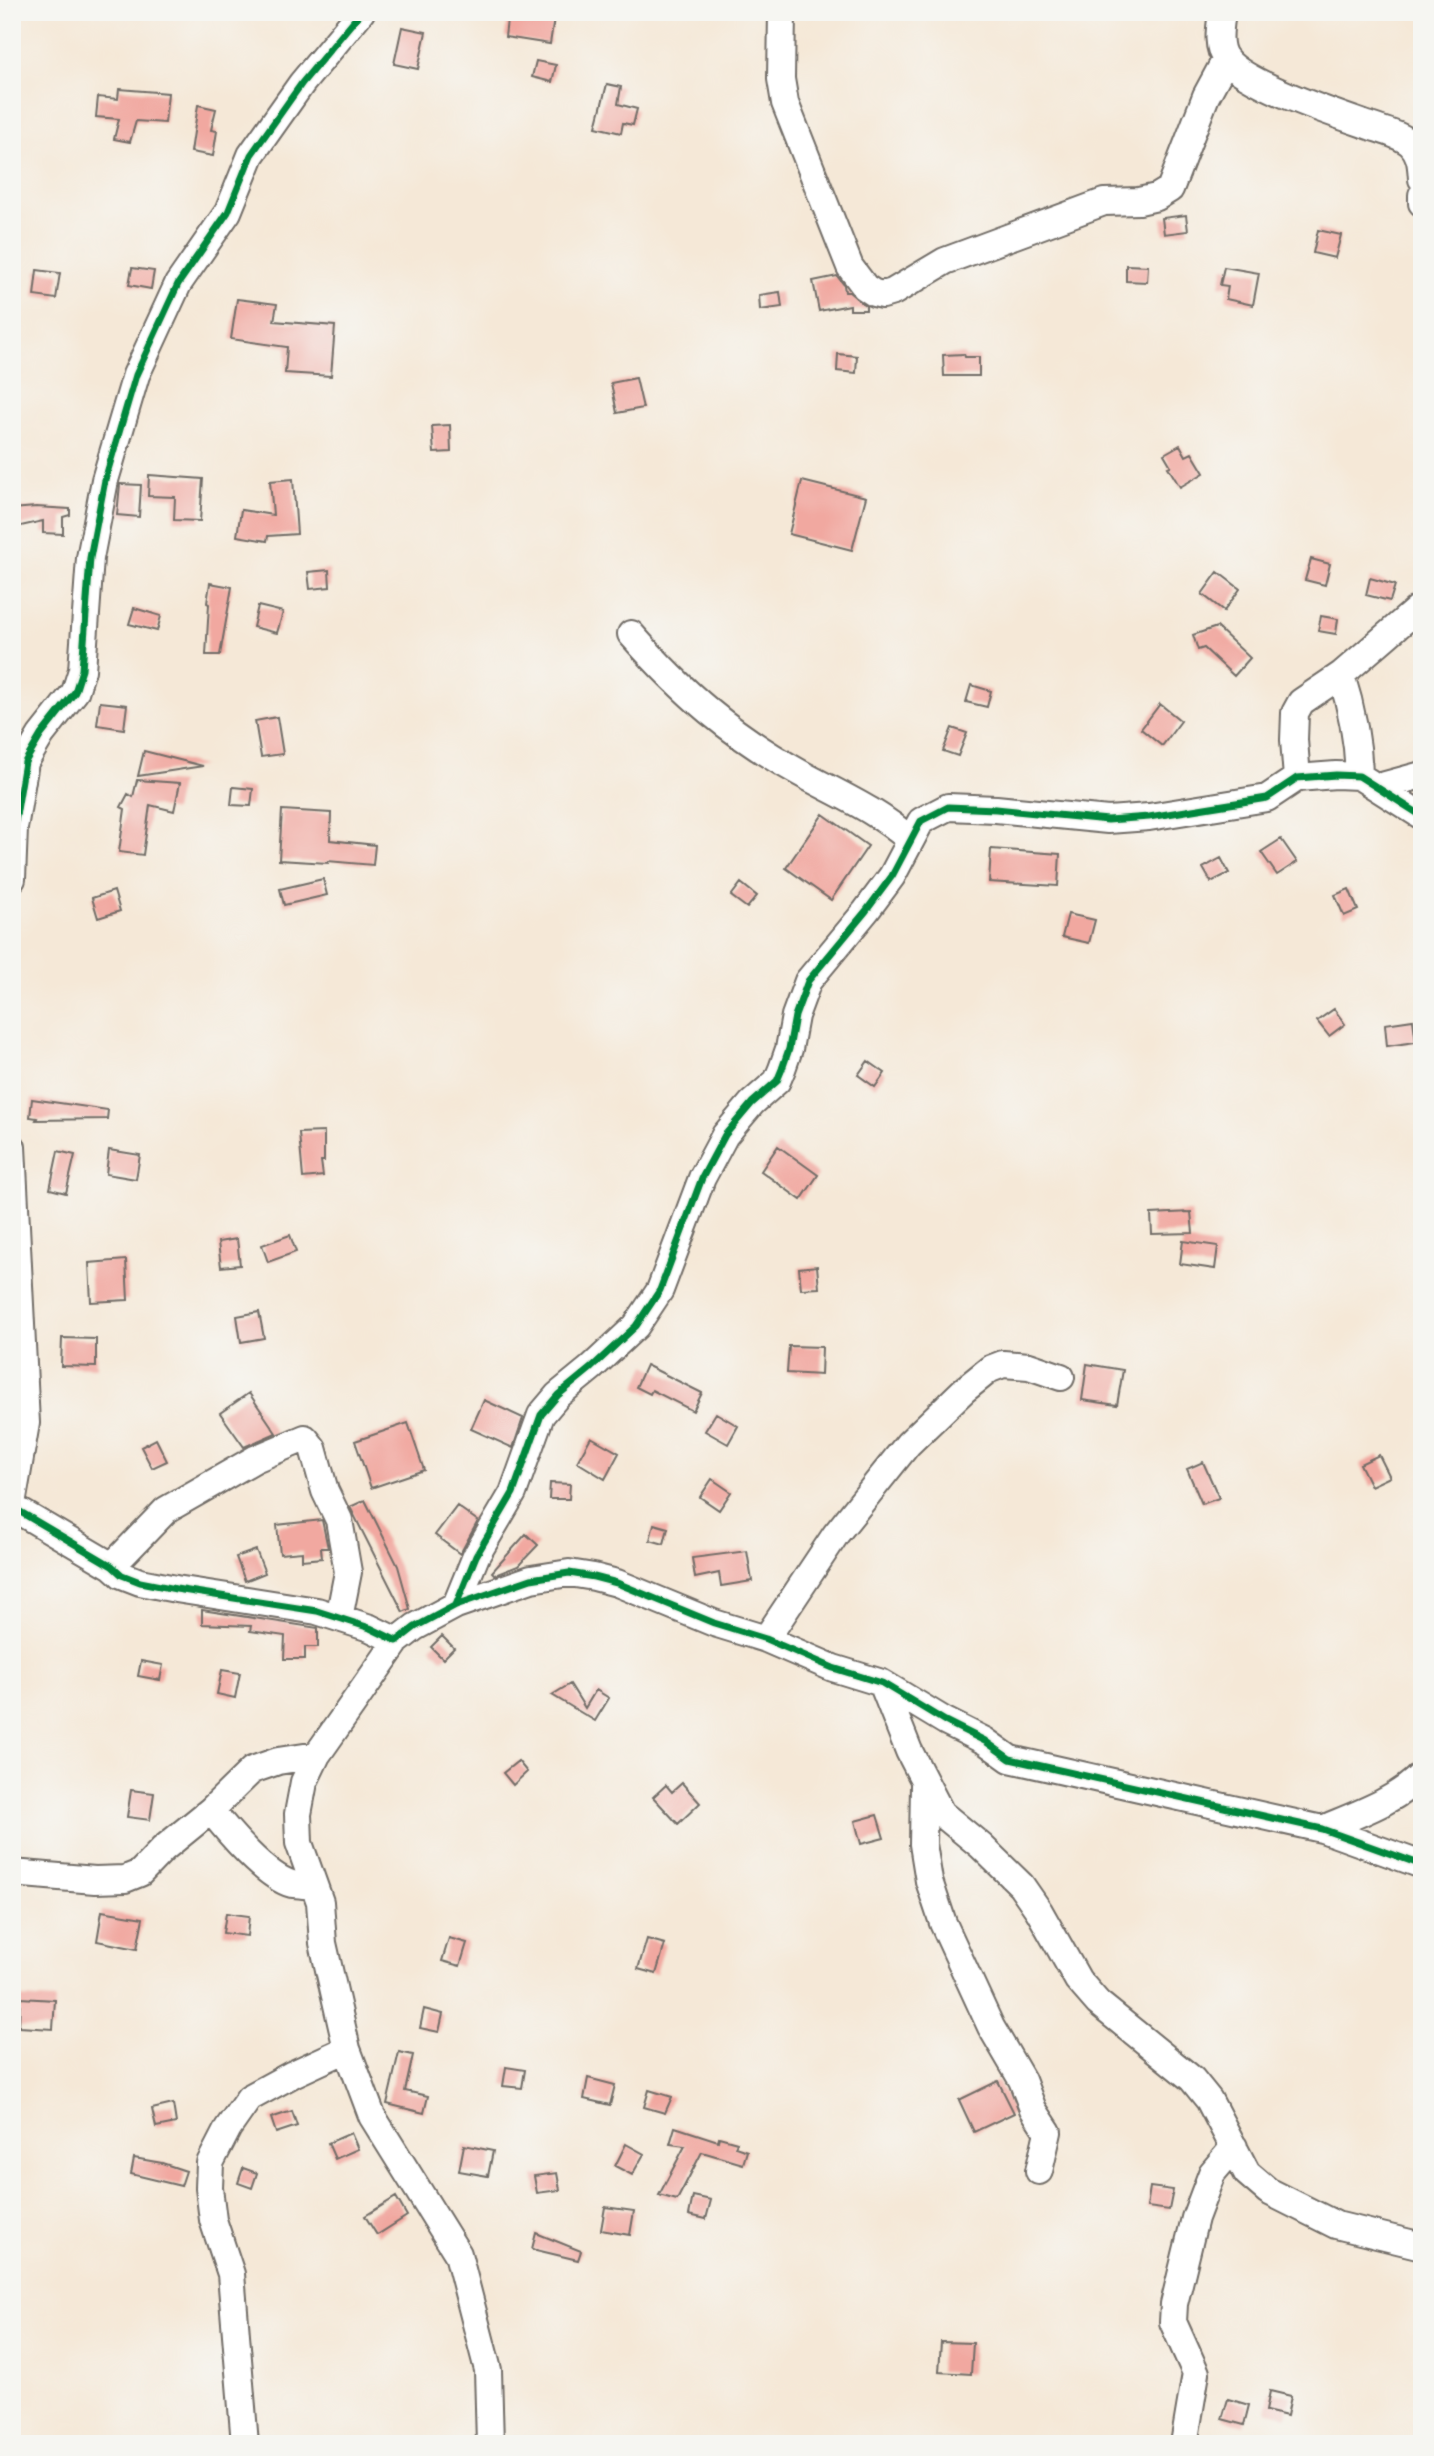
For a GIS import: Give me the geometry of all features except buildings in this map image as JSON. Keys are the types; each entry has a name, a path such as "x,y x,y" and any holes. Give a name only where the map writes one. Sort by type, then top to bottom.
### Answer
{"street":[{"path":"12,879 16,784 41,735 75,692 82,670 90,558 105,480 136,375 178,285 228,212 251,155 302,83 361,12"},
{"path":"782,12 781,79 785,103 849,267 865,287 883,295 893,292 945,261 1104,202 1139,201 1157,197 1170,188 1206,96 1226,59"},
{"path":"1222,12 1219,41 1226,59 1247,75 1290,96 1392,134 1410,144 1421,160 1422,179"},
{"path":"1422,195 1422,203"},
{"path":"1297,778 1295,713 1301,702 1341,675 1422,606"},
{"path":"631,634 667,674 705,710 747,741 800,773 877,813 909,840"},
{"path":"1341,675 1369,782 1422,816"},
{"path":"456,1605 476,1556 513,1493 541,1415 558,1395 636,1326 660,1290 702,1178 725,1135 752,1103 776,1081 782,1069 795,1016 808,981 892,876 921,821 948,807 1108,820 1149,817 1267,799 1297,778 1336,775 1369,782 1422,775"},
{"path":"12,1147 26,1423 12,1505 112,1566 122,1575 176,1589 317,1611 397,1641"},
{"path":"766,1639 836,1534 908,1444 964,1390 990,1369 1003,1364 1029,1366 1061,1377"},
{"path":"112,1566 166,1510 255,1459 305,1438 313,1448 325,1491 339,1520 348,1572 339,1618"},
{"path":"490,2444 488,2370 458,2254 372,2116 347,2049 323,1943 320,1902 299,1843 298,1814 304,1782 317,1755 397,1641 415,1627 456,1605 531,1578 569,1573 617,1583 714,1623 766,1639 833,1668 882,1683 945,1721 985,1741 1010,1759 1322,1829 1422,1865"},
{"path":"882,1683 923,1780 941,1813 981,1846 1021,1885 1078,1980 1098,2003 1192,2079 1209,2100 1247,2173 1268,2191 1336,2225 1422,2246"},
{"path":"12,1873 95,1880 125,1879 140,1873 163,1849 211,1811 252,1770 261,1765 317,1755"},
{"path":"1322,1829 1364,1812 1413,1784 1422,1774"},
{"path":"923,1780 923,1844 929,1881 943,1923 991,2028 1022,2080 1033,2109 1048,2133 1039,2171"},
{"path":"211,1811 256,1859 276,1875 290,1884 314,1886"},
{"path":"245,2444 231,2274 214,2220 209,2188 210,2163 228,2128 249,2098 347,2049"},
{"path":"1184,2444 1196,2373 1173,2322 1174,2304 1192,2230 1212,2174 1234,2147"}],"cycle path":[{"path":"12,879 14,828 25,762 41,735 75,692 82,670 90,558 105,480 136,375 178,284 228,212 251,155 302,83 361,12"},
{"path":"456,1605 476,1556 513,1493 541,1415 558,1395 636,1326 660,1290 702,1178 725,1135 752,1103 777,1081 808,981 892,876 921,821 948,807 1108,820 1149,817 1267,798 1297,778 1336,775 1359,776 1422,816"},
{"path":"12,1507 112,1566 122,1575 140,1582 317,1611 370,1628 397,1641 415,1627 456,1605 531,1579 569,1573 594,1577 617,1583 714,1623 766,1639 833,1668 882,1683 945,1721 985,1741 1010,1759 1322,1829 1422,1865"}]}
